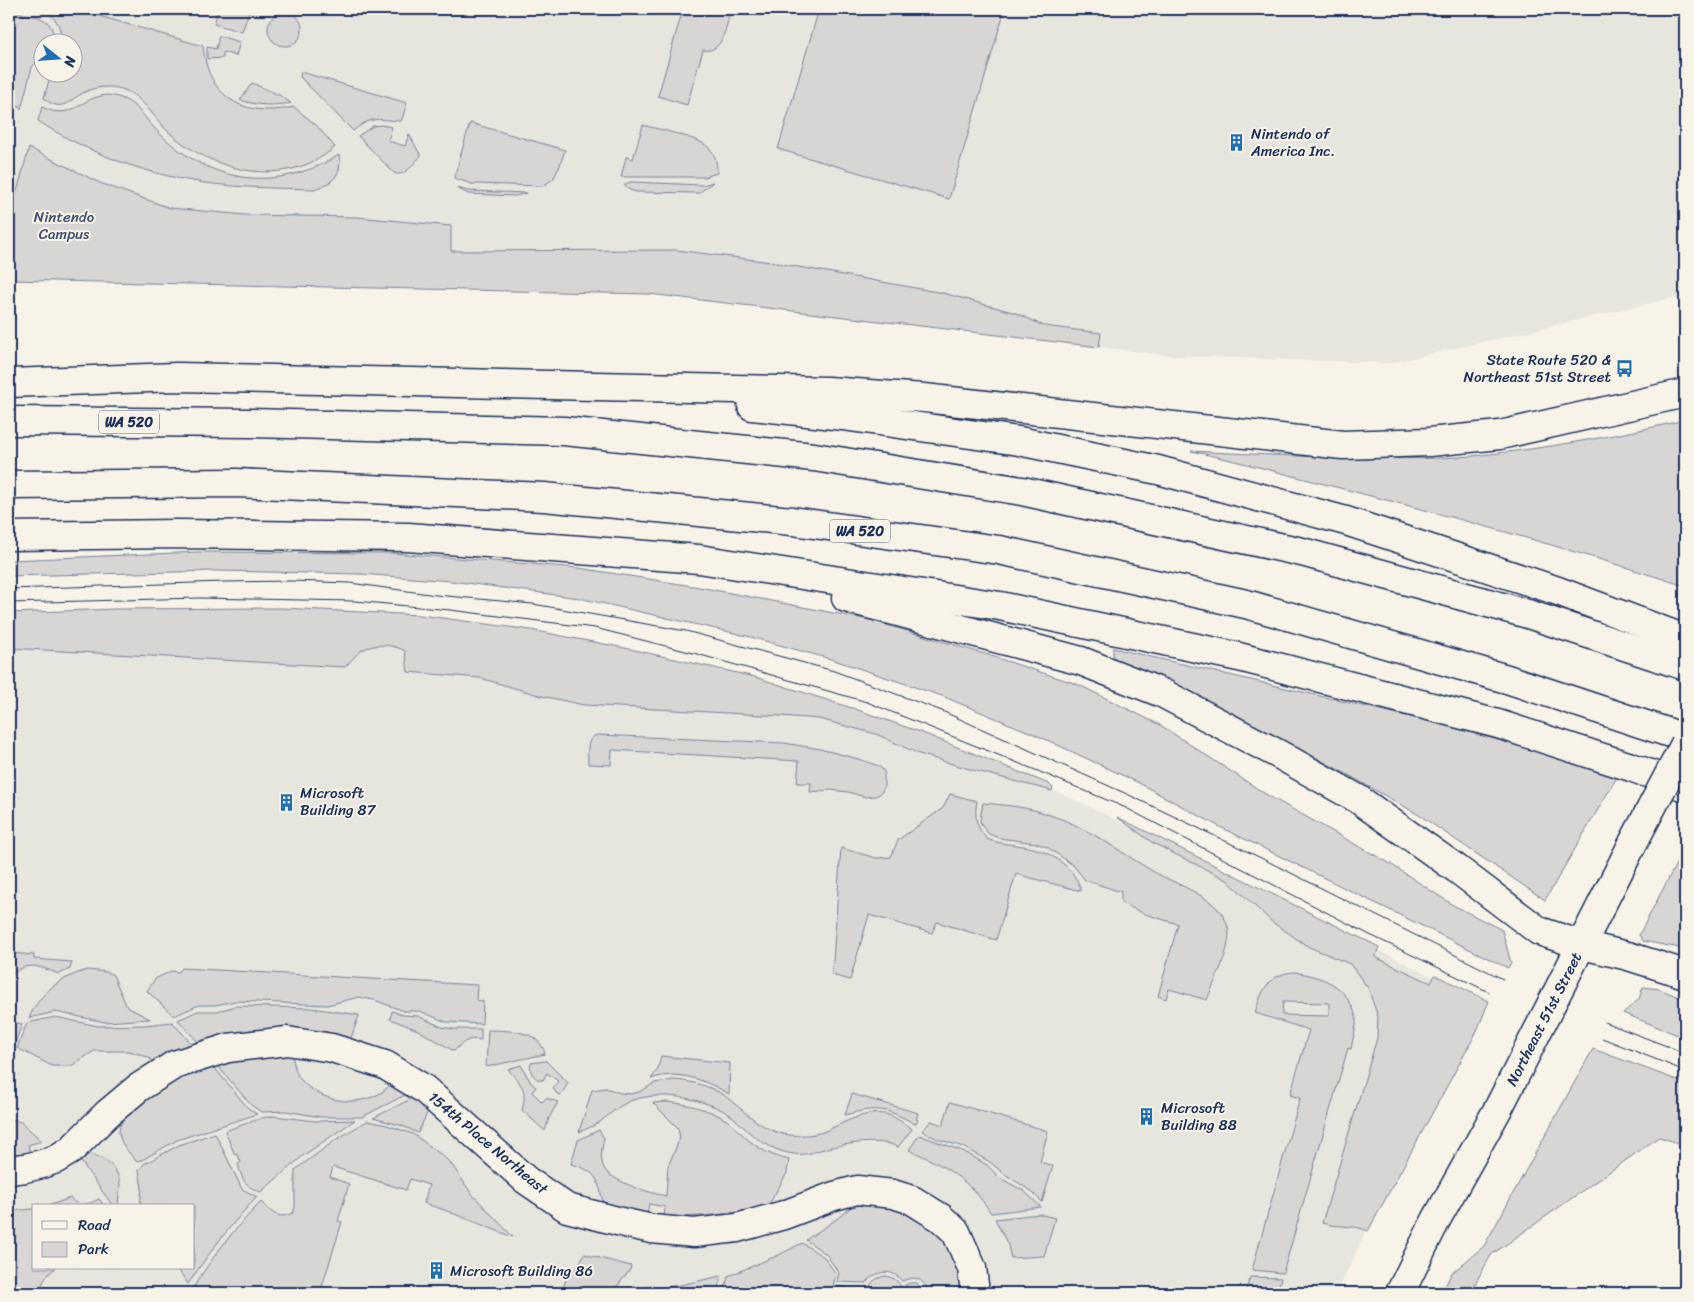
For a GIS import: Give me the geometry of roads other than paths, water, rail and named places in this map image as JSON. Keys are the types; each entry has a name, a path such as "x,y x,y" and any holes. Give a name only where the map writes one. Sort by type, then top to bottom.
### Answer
{"main road":[{"path":"9,384 177,377 828,391 924,398 1343,445 1429,442 1500,435 1685,393"},
{"path":"579,387 843,416 1000,438 1158,470 1346,520 1558,591 1685,639"},
{"name":"WA 520","path":"9,421 250,423 564,432 814,457 1022,491 1302,552 1528,614 1685,666"},
{"name":"WA 520","path":"9,485 237,483 544,496 792,521 990,549 1246,604 1507,679 1685,738"},
{"path":"9,536 176,534 408,537 699,559 1000,606 1239,657 1498,724 1631,767 1685,787"},
{"path":"699,559 1081,661 1162,693 1280,754 1358,799 1426,846 1539,931 1685,974"},
{"name":"Northeast 51st Street","path":"1400,1293 1436,1220 1499,1107 1685,744"},
{"name":"154th Place Northeast","path":"9,1170 42,1164 70,1150 107,1114 138,1088 174,1065 228,1048 287,1041 332,1048 386,1065 424,1090 526,1180 567,1208 625,1223 652,1229 694,1233 747,1226 857,1190 893,1194 912,1200 941,1218 956,1232 972,1268 975,1293"}],"tram line":[{"path":"9,589 224,582 291,581 350,583 436,595 533,604 686,631 834,671 942,711 1129,795 1259,857 1503,979"},
{"path":"9,603 199,598 355,601 450,610 595,628 697,654 867,702 1126,808 1368,934 1489,992"},
{"path":"1604,1022 1685,1053"},
{"path":"1602,1038 1685,1071"}],"place":[{"name":"Nintendo of America Inc.","path":"1237,143"},
{"name":"State Route 520 & Northeast 51st Street","path":"1625,369"},
{"name":"Microsoft Building 87","path":"286,802"},
{"name":"Microsoft Building 88","path":"1147,1117"},
{"name":"Microsoft Building 86","path":"436,1271"}],"park label":[{"name":"Nintendo Campus","path":"64,226"}]}
